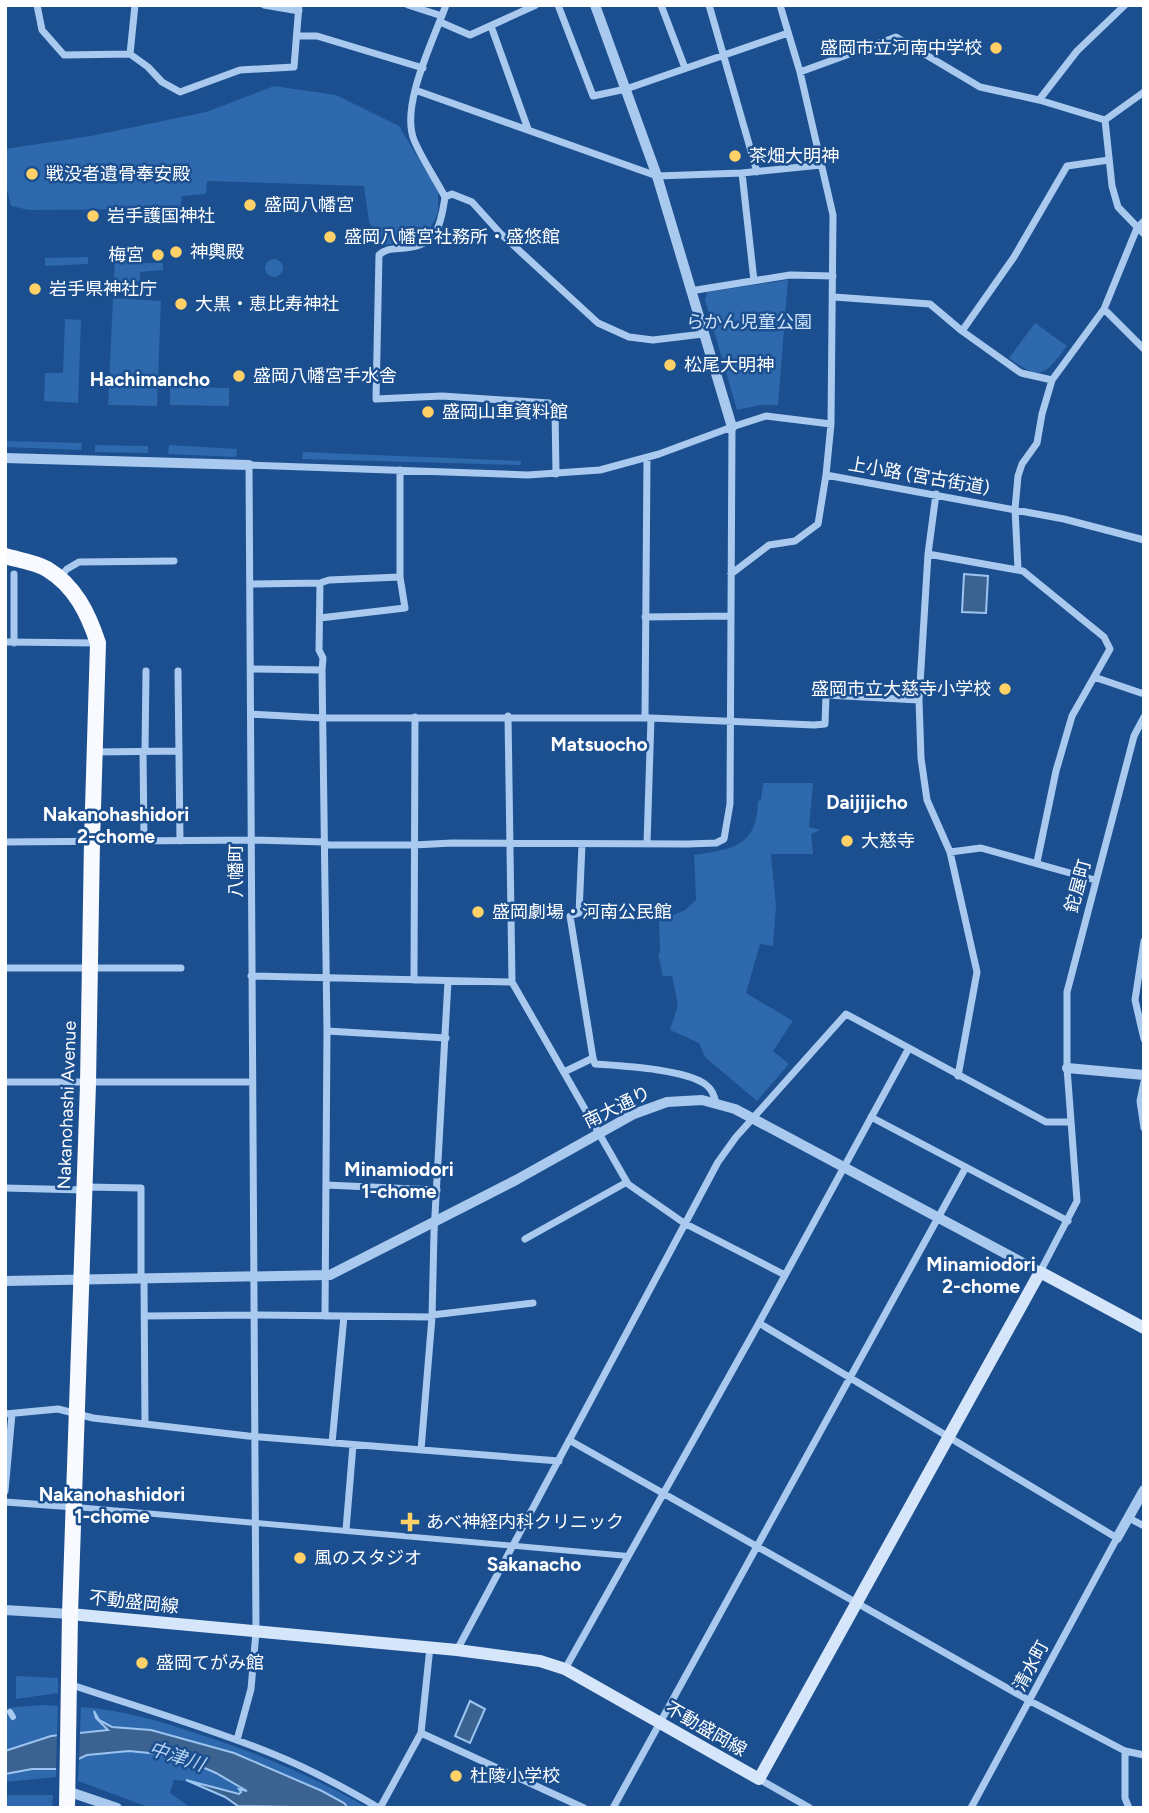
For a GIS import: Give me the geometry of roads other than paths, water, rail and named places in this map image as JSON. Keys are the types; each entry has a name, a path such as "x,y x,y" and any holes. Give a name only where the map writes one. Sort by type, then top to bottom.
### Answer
{"highway":[{"name":"Nakanohashi Avenue","path":"5,556 46,568 73,590 90,618 98,643 67,1793"}],"main road":[{"name":"南大通り","path":"1040,1272 1144,1328"},
{"name":"不動盛岡線","path":"70,1614 430,1647 540,1661 565,1669 759,1779 1040,1272"}],"street":[{"path":"37,5 42,30 64,55 130,54 162,82 180,92 240,70 294,67 299,8 264,5"},
{"path":"130,54 135,5"},
{"path":"408,5 470,35 536,5"},
{"path":"446,5 415,90 410,118 412,138 445,197 442,216 435,234 426,244 386,249 379,255 376,399 442,396 549,403 555,408 556,474"},
{"path":"558,5 593,96 626,89 788,33"},
{"path":"5,842 251,840 324,842 328,845 706,844 724,839 730,804 732,427 657,176 595,5"},
{"path":"660,5 685,68"},
{"path":"709,5 757,172"},
{"name":"上小路 (宮古街道)","path":"780,5 800,72 833,215 834,297 827,475 1064,519 1144,540"},
{"path":"1039,100 1077,51 1125,5"},
{"path":"491,26 528,129"},
{"path":"296,36 317,36 423,68"},
{"path":"800,72 896,37 980,87 1039,100 1105,120"},
{"path":"415,90 657,176 757,172 821,165"},
{"path":"1105,120 1144,92"},
{"path":"1105,120 1112,186 1118,207 1141,231"},
{"path":"962,331 1013,257 1067,166 1109,160"},
{"path":"742,173 754,281"},
{"path":"445,197 452,194 472,202 500,233 598,323 629,337 653,340 703,334"},
{"path":"1018,569 1015,509 1018,477 1022,464 1037,443 1052,380 1104,309 1144,221"},
{"path":"691,291 790,275 834,276"},
{"path":"834,297 930,304 962,331 1021,373 1052,380"},
{"path":"1104,309 1144,349"},
{"path":"5,458 556,474 600,470 647,458 766,416 831,424"},
{"path":"647,458 647,844"},
{"name":"八幡町","path":"237,1740 251,1689 256,1632 249,465"},
{"path":"320,618 405,608 400,577 400,470"},
{"path":"731,574 769,545 795,541 818,524 827,475"},
{"path":"936,494 928,554 919,700 920,758 927,800 950,852 977,972 958,1076"},
{"path":"928,554 1023,571 1104,637 1110,649 1072,716 1056,771 1037,862"},
{"path":"59,578 79,562 174,561"},
{"path":"14,574 14,643"},
{"path":"250,584 320,583 329,580 400,577"},
{"path":"320,583 327,1031 325,1315"},
{"path":"646,618 731,616"},
{"path":"5,642 98,643"},
{"path":"251,669 322,670"},
{"path":"144,841 146,671"},
{"path":"178,671 180,841"},
{"path":"1094,677 1144,694"},
{"path":"251,714 322,718 648,718 825,724 827,695 919,700"},
{"path":"508,716 512,982 627,1182 684,1223 785,1275"},
{"path":"414,980 415,717"},
{"name":"鉈屋町","path":"1040,1272 1077,1201 1067,1068 1067,992 1134,736 1144,717"},
{"path":"94,752 179,751"},
{"path":"582,844 579,912 570,916 595,1064 670,1073 693,1079 706,1084 716,1103"},
{"path":"950,852 981,848 1095,880"},
{"path":"1144,941 1135,1000 1144,1039"},
{"path":"5,968 181,968"},
{"path":"251,976 512,982"},
{"path":"421,1450 432,1316 448,981"},
{"path":"457,1650 718,1162 846,1014 1046,1122 1070,1122"},
{"path":"327,1031 446,1038"},
{"path":"565,1669 760,1323 909,1048"},
{"path":"564,1072 593,1058"},
{"path":"1067,1068 1144,1075"},
{"path":"5,1082 251,1082"},
{"path":"1144,1082 1140,1101 1144,1128"},
{"name":"南大通り","path":"5,1281 327,1275 436,1222 600,1135 634,1114 667,1102 702,1100 736,1109 1040,1272"},
{"path":"872,1117 1068,1221"},
{"path":"613,1808 966,1167"},
{"path":"525,1239 627,1182"},
{"path":"326,1185 437,1191"},
{"path":"5,1188 141,1188 145,1424"},
{"path":"145,1316 432,1316 533,1303"},
{"path":"332,1443 344,1316"},
{"path":"760,1323 1117,1538 1144,1490"},
{"path":"5,1491 8,1414 58,1409 93,1418 254,1436 559,1461"},
{"path":"569,1440 1030,1701 1125,1751 1144,1755"},
{"path":"346,1530 353,1445"},
{"path":"5,1502 628,1556"},
{"path":"1129,1518 1144,1526"},
{"name":"清水町","path":"971,1808 1117,1538"},
{"path":"5,1609 70,1614"},
{"path":"69,1684 237,1740 306,1769 380,1808 421,1733 430,1647"},
{"path":"421,1733 584,1808"},
{"path":"1125,1751 1125,1798 1129,1808"},
{"path":"759,1779 810,1808"},
{"path":"67,1793 117,1808"}],"water":[{"path":"964,574 988,576 986,613 962,612"},
{"path":"470,1701 485,1709 470,1743 455,1736"},
{"name":"中津川","path":"94,1711 99,1720 112,1727 151,1730 234,1753 322,1791 348,1808 238,1806 225,1797 186,1780 239,1794 239,1789 247,1791 216,1773 193,1763 170,1760 159,1754 129,1751 87,1755 57,1769 32,1769 5,1774 5,1751 51,1736 108,1730 96,1718"}],"place":[{"name":"盛岡市立河南中学校","path":"996,48"},
{"name":"茶畑大明神","path":"735,156"},
{"name":"戦没者遺骨奉安殿","path":"32,174"},
{"name":"盛岡八幡宮","path":"250,205"},
{"name":"岩手護国神社","path":"93,216"},
{"name":"盛岡八幡宮社務所・盛悠館","path":"330,237"},
{"name":"神輿殿","path":"176,252"},
{"name":"梅宮","path":"158,255"},
{"name":"岩手県神社庁","path":"35,289"},
{"name":"大黒・恵比寿神社","path":"181,304"},
{"name":"松尾大明神","path":"670,365"},
{"name":"盛岡八幡宮手水舎","path":"239,376"},
{"name":"盛岡山車資料館","path":"428,412"},
{"name":"盛岡市立大慈寺小学校","path":"1005,689"},
{"name":"大慈寺","path":"847,841"},
{"name":"盛岡劇場・河南公民館","path":"478,912"},
{"name":"あべ神経内科クリニック","path":"410,1522"},
{"name":"風のスタジオ","path":"300,1558"},
{"name":"盛岡てがみ館","path":"142,1663"},
{"name":"杜陵小学校","path":"456,1776"}],"district":[{"name":"Hachimancho","path":"150,379"},
{"name":"Matsuocho","path":"599,744"},
{"name":"Daijijicho","path":"867,802"},
{"name":"Nakanohashidori 2-chome","path":"116,825"},
{"name":"Minamiodori 1-chome","path":"399,1180"},
{"name":"Minamiodori 2-chome","path":"981,1275"},
{"name":"Nakanohashidori 1-chome","path":"112,1505"},
{"name":"Sakanacho","path":"534,1564"}],"park label":[{"name":"らかん児童公園","path":"749,322"}]}
